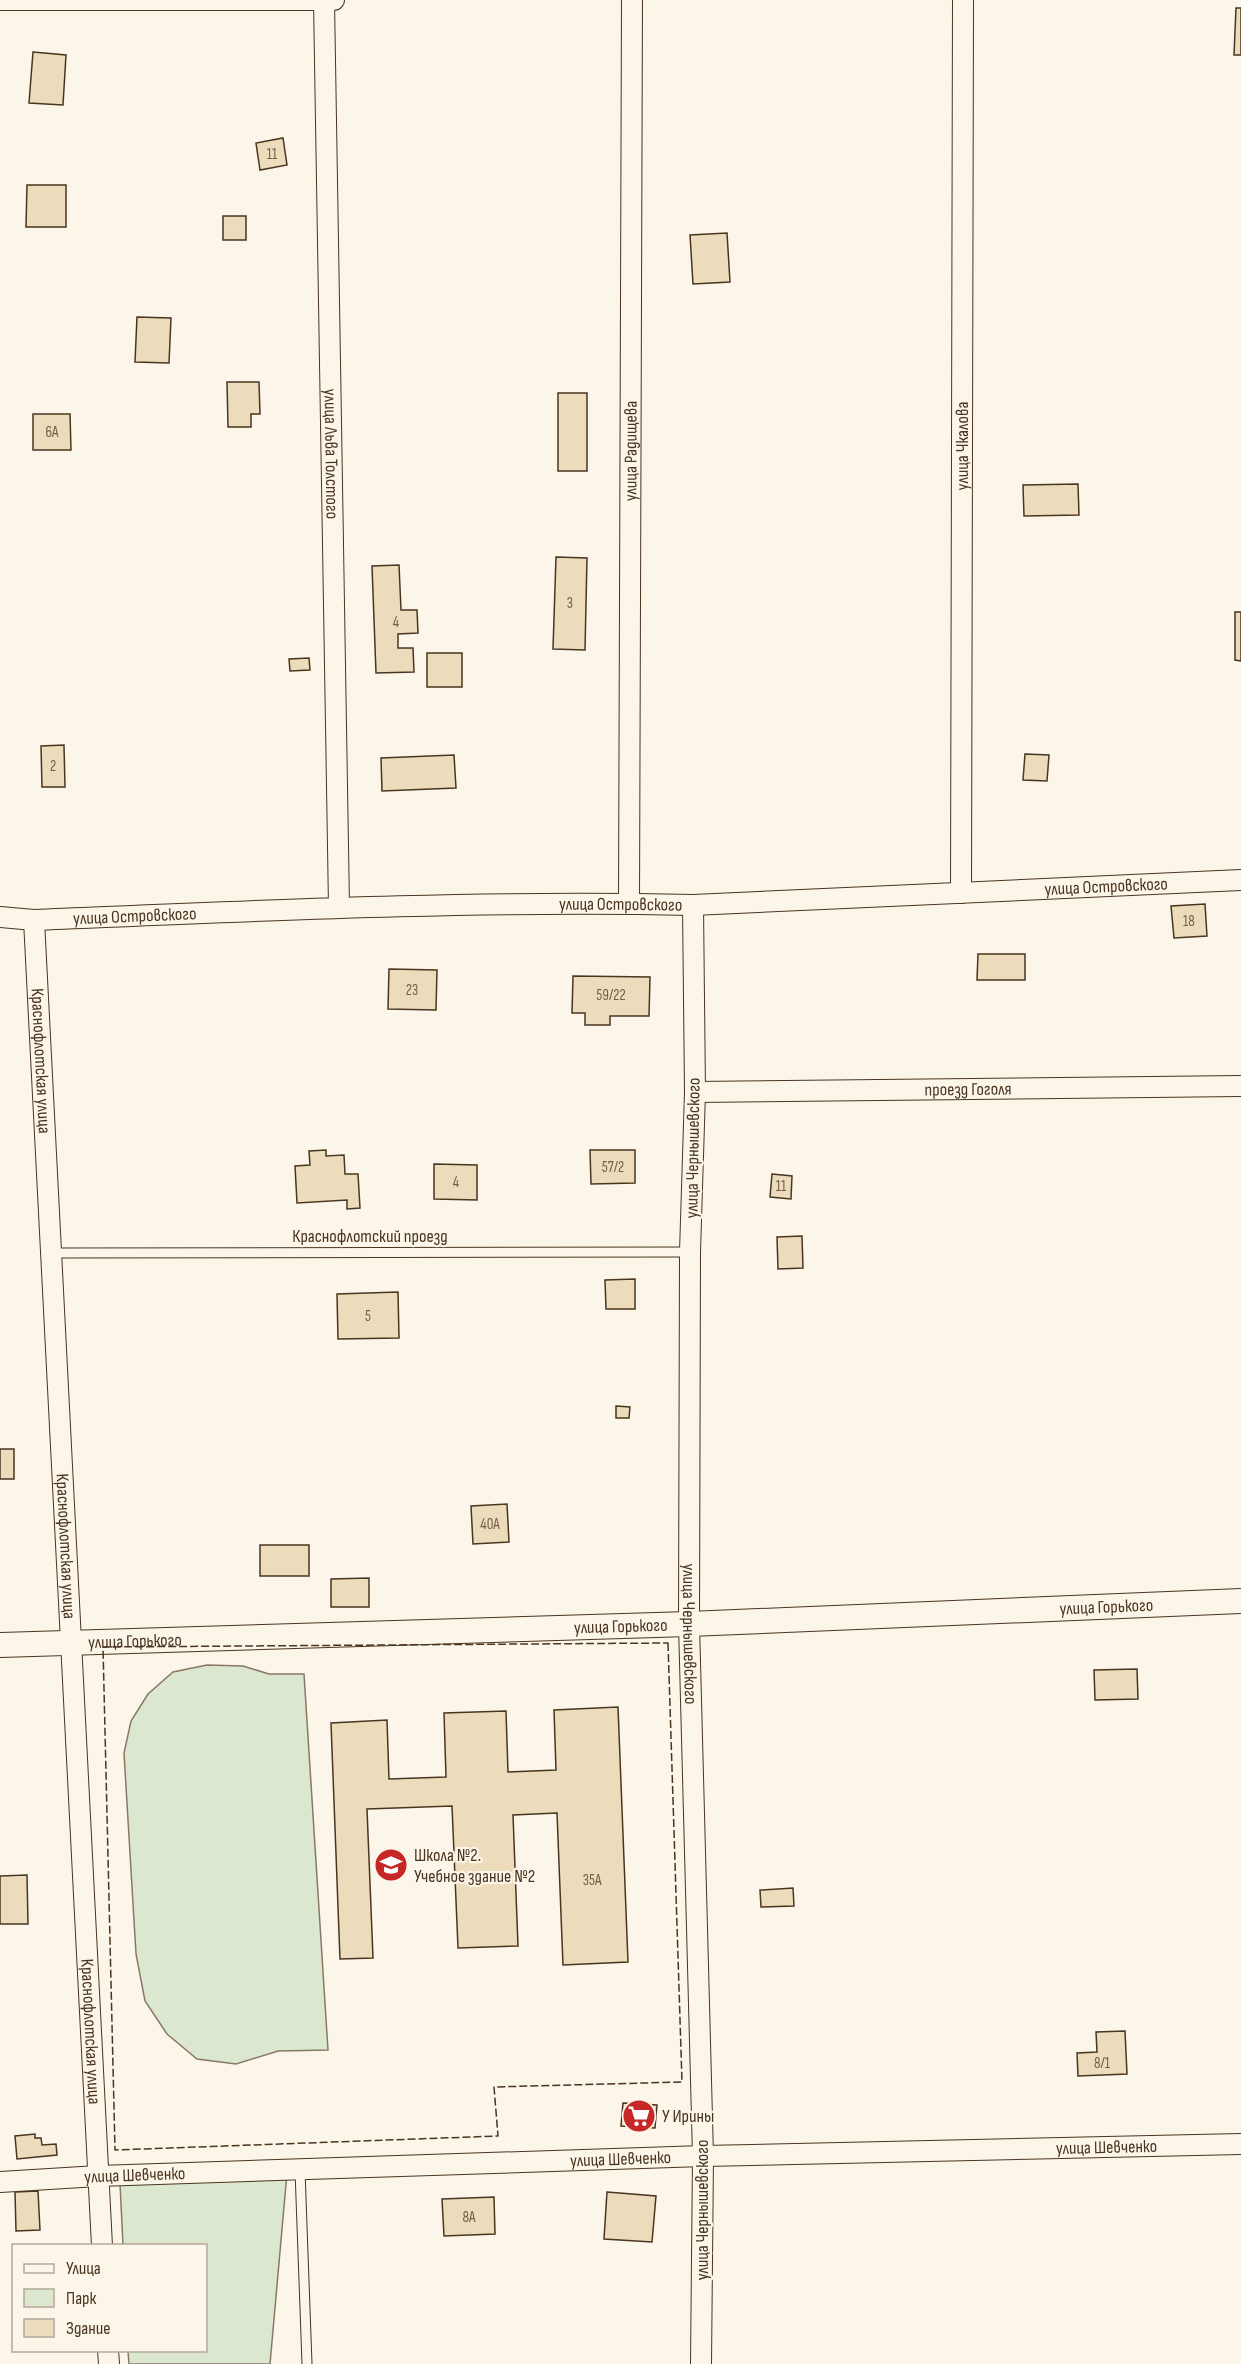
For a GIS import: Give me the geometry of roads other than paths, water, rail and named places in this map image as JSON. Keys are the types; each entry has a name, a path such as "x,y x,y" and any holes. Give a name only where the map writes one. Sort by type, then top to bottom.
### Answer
{"street":[{"path":"0,0 334,0"},
{"name":"улица Льва Толстого","path":"324,0 339,908"},
{"name":"улица Радищева","path":"629,903 632,0"},
{"name":"улица Чкалова","path":"961,893 963,0"},
{"name":"улица Островского","path":"0,917 34,920 339,908 629,903 693,905 1241,880"},
{"name":"улица Чернышевского","path":"693,905 695,1092 690,1252 689,1624 703,2156 701,2364"},
{"name":"Краснофлотская улица","path":"34,920 50,1253 73,1641 102,2244"},
{"name":"проезд Гоголя","path":"695,1092 1241,1086"},
{"name":"улица Горького","path":"0,1645 689,1624 1241,1601"},
{"name":"улица Шевченко","path":"0,2182 98,2176 703,2156 1241,2144"}],"lane":[{"name":"Краснофлотский проезд","path":"50,1253 690,1252"},
{"path":"300,2170 307,2364"}],"place":[{"name":"Школа №2. Учебное здание №2","path":"391,1865"},
{"name":"У Ирины","path":"639,2116"}]}
